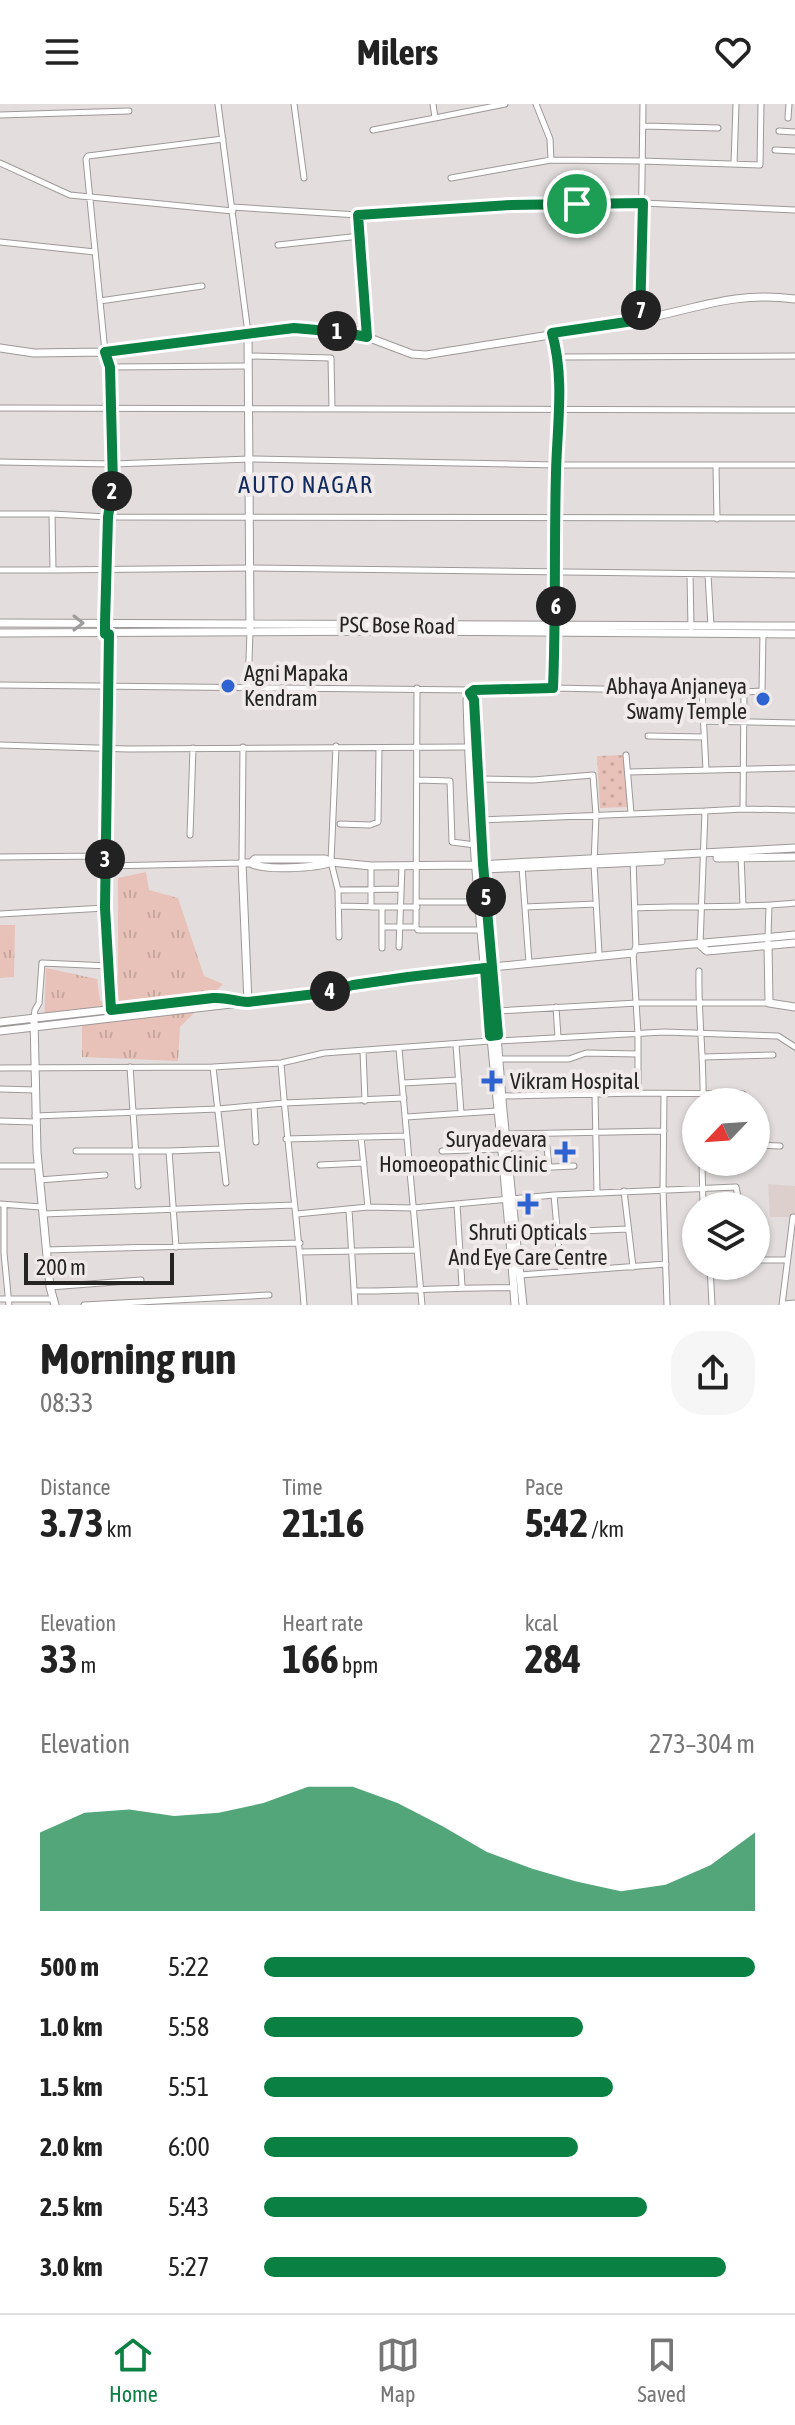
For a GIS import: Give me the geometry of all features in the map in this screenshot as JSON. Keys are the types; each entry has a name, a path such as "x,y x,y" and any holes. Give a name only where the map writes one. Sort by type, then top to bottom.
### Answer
{"street":[{"path":"67,104 68,113"},
{"path":"218,104 248,333 251,568 248,688"},
{"path":"294,104 304,178"},
{"path":"433,104 435,118"},
{"path":"373,130 435,118 470,107 505,104"},
{"path":"536,104 550,139 551,160"},
{"path":"640,320 643,104"},
{"path":"734,164 736,104"},
{"path":"451,178 551,160 757,166 761,163 761,104"},
{"path":"788,118 789,104"},
{"path":"0,115 129,111"},
{"path":"644,126 718,128"},
{"path":"779,131 795,132"},
{"path":"112,1014 105,908 109,686 105,623 108,517 113,485 110,367 105,352 85,162 88,156 223,139"},
{"path":"775,150 795,151"},
{"path":"0,163 70,195 232,209 358,215 511,205 643,203 795,210"},
{"path":"358,215 367,337"},
{"path":"278,245 360,236"},
{"path":"0,242 95,252"},
{"path":"100,301 202,286"},
{"path":"0,348 34,353 105,352 304,328 367,337 412,354 426,355 640,320 728,298 772,296 795,299"},
{"path":"552,333 559,357 560,408 556,465 553,688"},
{"path":"249,356 331,358 332,408"},
{"path":"559,357 795,356"},
{"path":"110,367 249,366"},
{"path":"0,408 795,410"},
{"path":"0,462 113,464 250,459 556,465 795,465"},
{"path":"716,466 717,519"},
{"path":"0,514 108,517 795,518"},
{"path":"52,514 53,570"},
{"path":"0,570 251,568 795,575"},
{"path":"708,574 711,626"},
{"path":"690,575 691,629"},
{"name":"PSC Bose Road","path":"0,623 691,629 795,634"},
{"name":"PSC Bose Road","path":"691,629 711,626 795,626"},
{"name":"PSC Bose Road","path":"0,633 107,634 250,627"},
{"path":"0,685 417,688 471,693 553,688 762,691 763,633"},
{"path":"416,927 417,688"},
{"path":"702,691 706,770"},
{"path":"743,809 744,692"},
{"path":"471,693 467,700 468,747 494,1038 497,1111 523,1305"},
{"path":"471,693 474,700 481,820 479,902 497,1011 494,1038 500,1059 505,1134 503,1149 509,1169 515,1305"},
{"path":"703,721 795,723"},
{"path":"648,736 704,737"},
{"path":"0,745 106,748 468,747"},
{"path":"336,746 331,862 338,890 339,937"},
{"path":"243,747 247,863 244,1002"},
{"path":"190,835 194,748"},
{"path":"340,824 370,825 378,822 379,748"},
{"path":"626,755 631,813"},
{"path":"628,772 795,768"},
{"path":"478,779 533,780 593,775 599,954"},
{"path":"418,780 450,781 452,842 475,845"},
{"path":"481,820 743,809 795,810"},
{"path":"700,945 705,811"},
{"path":"741,855 795,848"},
{"path":"741,855 743,906"},
{"path":"0,857 105,856"},
{"path":"480,866 703,856 795,857"},
{"path":"106,866 247,863 255,859 277,858 325,859 371,866 522,867 595,861"},
{"path":"634,860 638,1093"},
{"path":"371,866 371,907"},
{"path":"399,947 402,866"},
{"path":"522,867 529,963"},
{"path":"338,890 401,889"},
{"path":"338,906 400,907 479,902"},
{"path":"635,908 795,903"},
{"path":"525,907 596,904"},
{"path":"769,906 769,1003"},
{"path":"382,907 382,948"},
{"path":"0,914 105,908"},
{"path":"382,927 482,930"},
{"path":"0,1031 34,1023 213,998 229,997 244,1002 324,993 353,985 488,967 700,945 707,951 795,935"},
{"path":"768,941 795,943"},
{"path":"0,1299 8,1302 54,1302 39,1180 36,1119 34,1023 42,963 109,966"},
{"path":"699,971 703,1088"},
{"path":"497,1011 698,1002 769,1003 795,1007"},
{"path":"556,1007 558,1037"},
{"path":"0,1022 34,1023"},
{"path":"0,1068 213,1067 281,1063 324,1053 456,1045 494,1038 664,1032 778,1036 795,1047"},
{"path":"456,1045 461,1113"},
{"path":"399,1049 422,1305"},
{"path":"363,1051 365,1101"},
{"path":"500,1059 569,1059 586,1053 638,1054"},
{"path":"704,1057 773,1055"},
{"path":"281,1063 304,1305"},
{"path":"130,1067 138,1186"},
{"path":"213,1067 226,1183"},
{"path":"403,1083 459,1080"},
{"path":"0,1089 37,1090"},
{"path":"503,1096 682,1093"},
{"path":"595,1094 597,1193"},
{"path":"664,1094 667,1305"},
{"path":"0,1121 404,1098"},
{"path":"254,1106 256,1142"},
{"path":"406,1117 497,1111"},
{"path":"505,1134 664,1131"},
{"path":"286,1139 407,1136"},
{"path":"361,1137 368,1207"},
{"path":"770,1146 780,1146"},
{"path":"442,1151 547,1147 549,1167"},
{"path":"76,1151 222,1149"},
{"path":"169,1151 176,1247"},
{"path":"320,1165 364,1163"},
{"path":"0,1166 39,1166"},
{"path":"509,1169 574,1166"},
{"path":"39,1180 105,1175"},
{"path":"702,1176 702,1192"},
{"path":"297,1214 663,1189 736,1187 737,1192"},
{"path":"624,1191 633,1267"},
{"path":"554,1195 561,1272"},
{"path":"8,1302 2,1253 2,1204 42,1210 294,1205"},
{"path":"457,1204 462,1286"},
{"path":"349,1210 355,1305"},
{"path":"793,1217 783,1305 795,1304"},
{"path":"557,1232 628,1229"},
{"path":"46,1250 300,1243"},
{"path":"300,1252 417,1250"},
{"path":"770,1260 786,1260"},
{"path":"519,1275 666,1264"},
{"path":"50,1287 141,1280"},
{"path":"711,1280 712,1305"},
{"path":"354,1291 420,1292 462,1286 514,1288"},
{"path":"84,1305 195,1302 269,1295"}],"shaded area":[{"path":"768,1184 795,1186 795,1217 770,1217"}],"green space":[{"path":"625,755 628,807 600,808 597,756"},
{"path":"146,872 149,890 178,898 204,976 223,984 180,1027 178,1061 82,1057 82,1026 44,1029 46,968 97,979 100,1001 115,998 118,878"},
{"path":"0,925 15,925 14,977 0,978"}],"place":[{"name":"Agni Mapaka Kendram","path":"228,686"},
{"name":"Abhaya Anjaneya Swamy Temple","path":"763,699"},
{"name":"Vikram Hospital","path":"492,1081"},
{"name":"Suryadevara Homoeopathic Clinic","path":"565,1152"},
{"name":"Shruti Opticals And Eye Care Centre","path":"528,1204"}],"district":[{"name":"AUTO NAGAR","path":"306,485"}],"route":[{"path":"643,203 640,320 552,333 559,357 560,408 556,465 553,688 471,690 470,693 474,700 483,864 498,1035 490,1036 485,968 248,1002 229,997 111,1010 105,908 109,634 105,634 105,623 108,517 113,485 110,367 105,352 294,328 314,328 367,337 358,215 577,204 643,203"}]}
